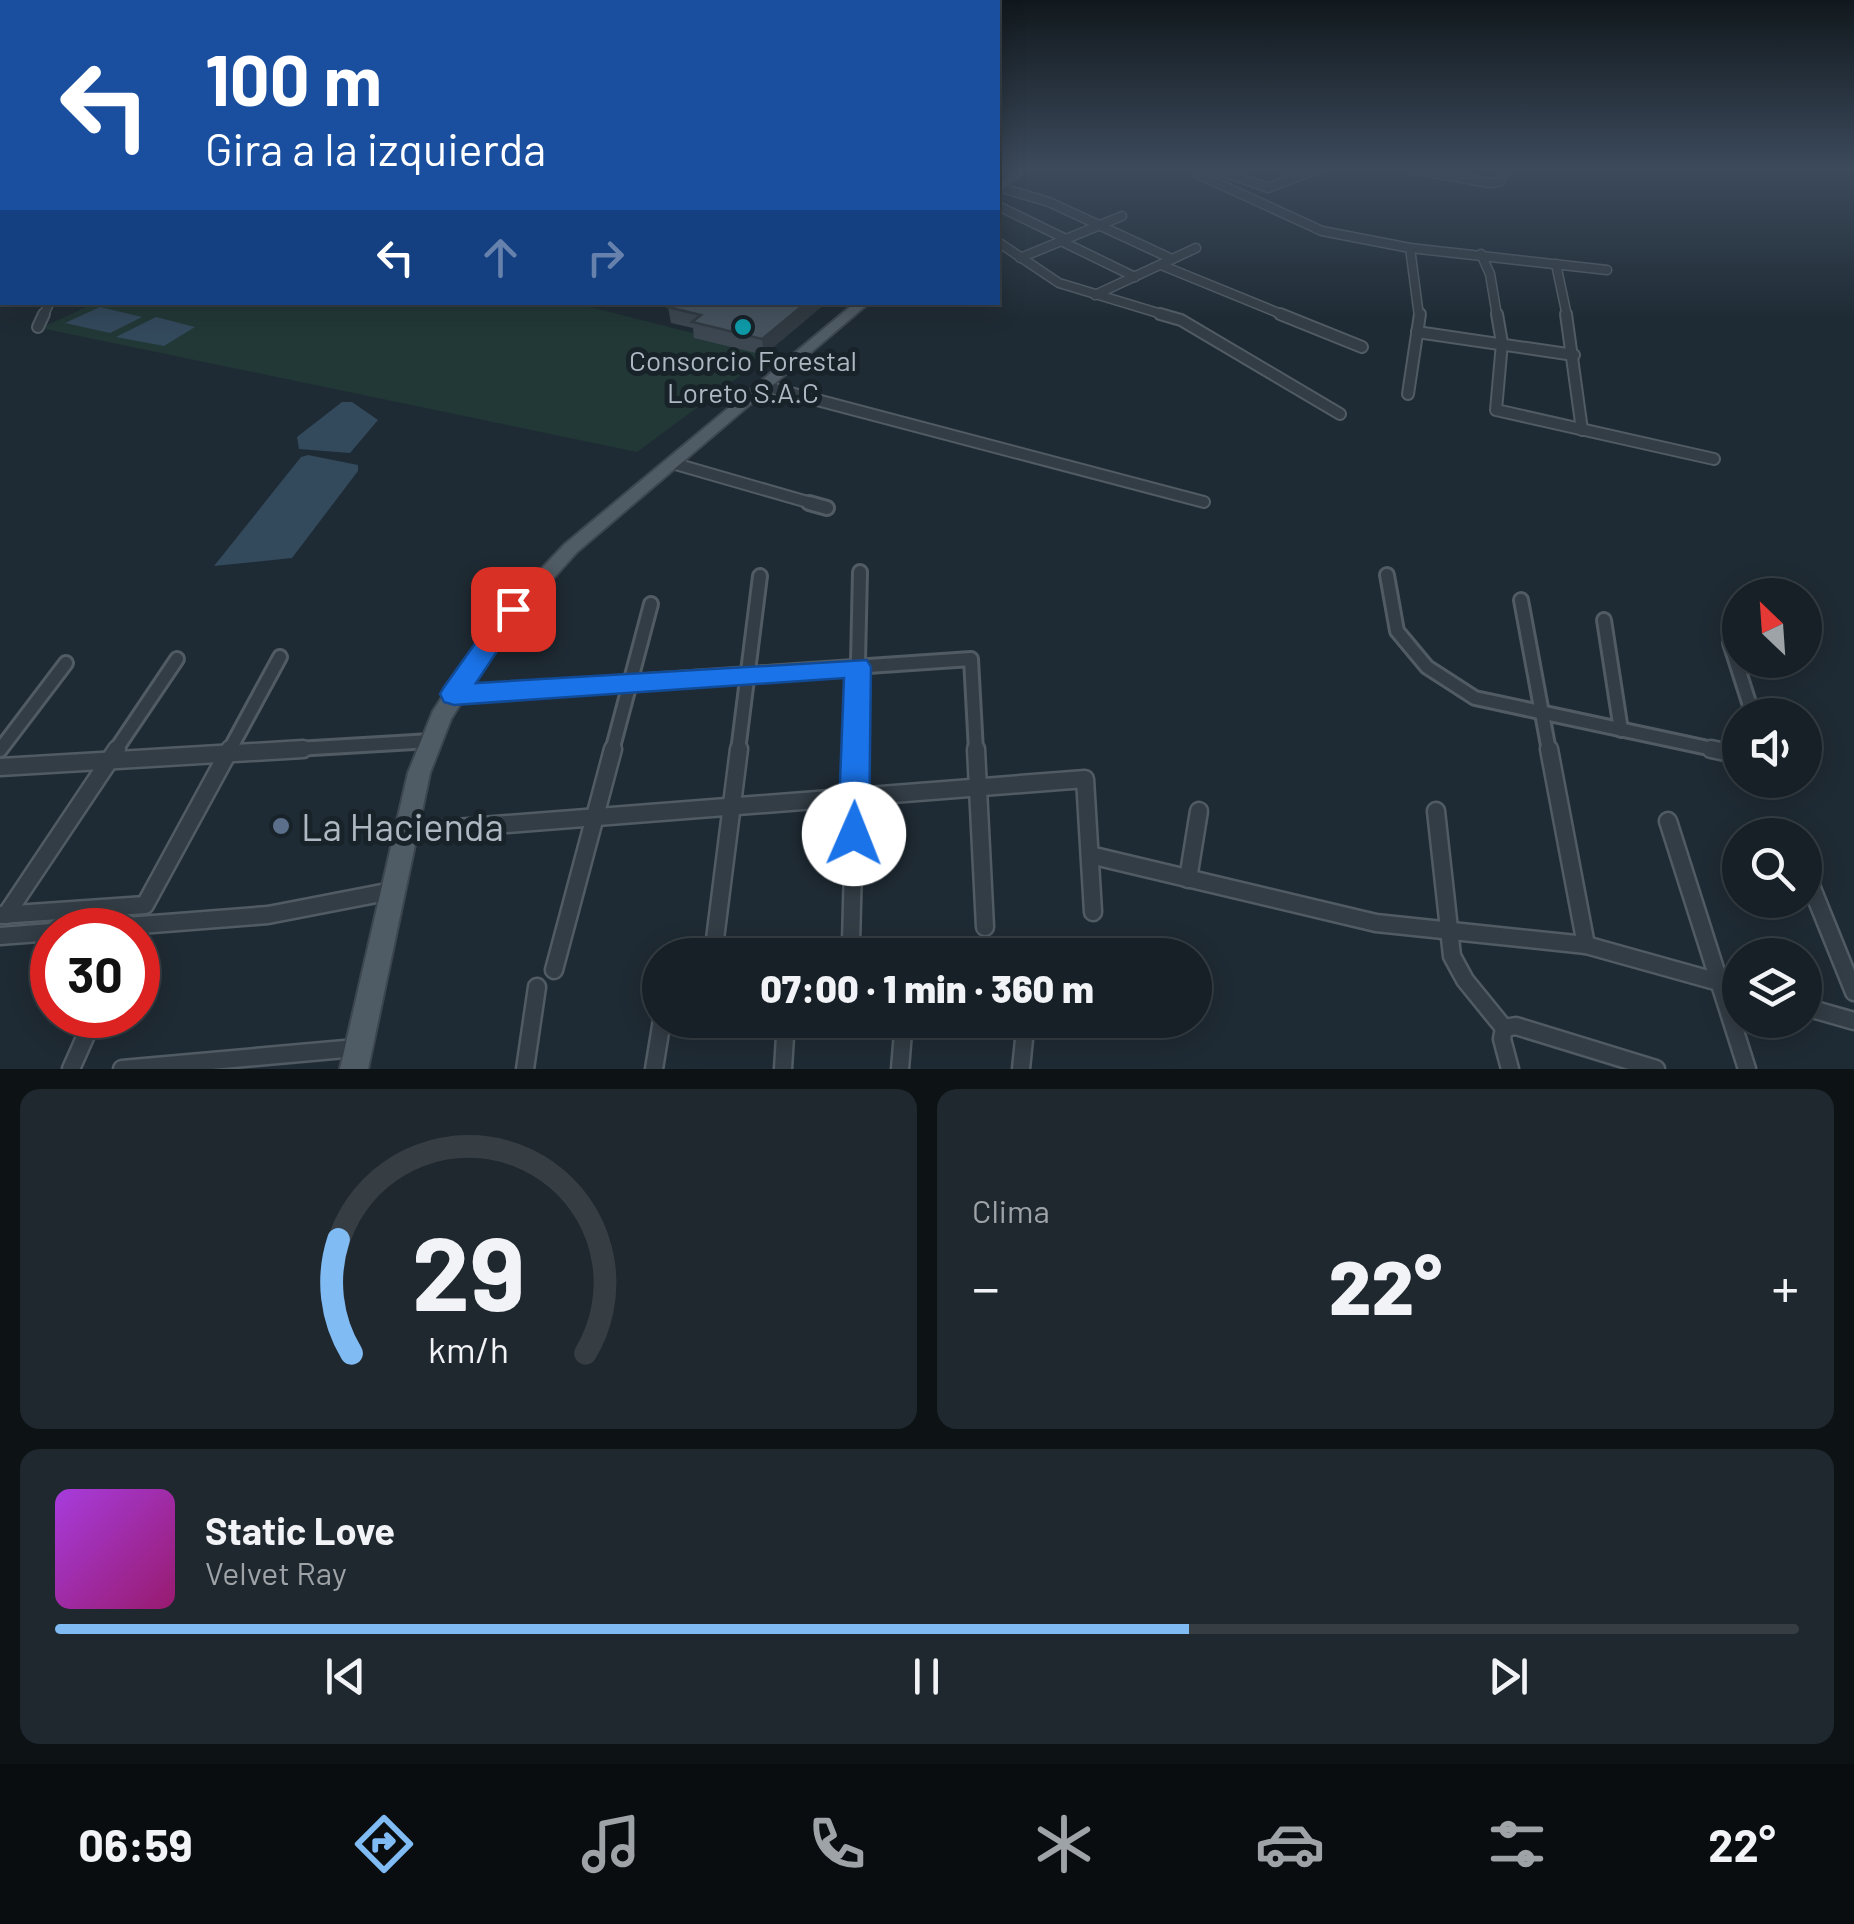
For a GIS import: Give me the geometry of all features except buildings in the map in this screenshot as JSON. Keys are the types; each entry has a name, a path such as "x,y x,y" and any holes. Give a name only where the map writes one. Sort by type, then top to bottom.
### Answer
{"main road":[{"path":"354,1069 405,832 431,742 454,694 528,590 860,305"}],"street":[{"path":"1023,219 1135,277"},
{"path":"1083,219 1172,260"},
{"path":"1020,258 1115,219"},
{"path":"1292,219 1308,228 1410,248 1607,270"},
{"path":"1000,243 1059,283 1181,320 1340,414"},
{"path":"1096,296 1196,248"},
{"path":"1408,394 1421,304 1410,248"},
{"path":"1481,254 1490,274 1502,343 1494,408 1501,413 1714,458"},
{"path":"1161,264 1362,347"},
{"path":"1556,264 1574,355 1582,430"},
{"path":"38,327 49,305"},
{"path":"1417,332 1574,355"},
{"path":"764,386 1204,502"},
{"path":"672,463 827,508"},
{"path":"851,938 860,572"},
{"path":"1387,574 1397,632 1427,667 1475,698 1722,752"},
{"path":"715,938 760,576"},
{"path":"1520,600 1586,945"},
{"path":"554,970 651,604"},
{"path":"1604,620 1621,730"},
{"path":"3,915 145,905 280,657"},
{"path":"3,915 177,659"},
{"path":"454,694 971,659 985,927"},
{"path":"0,750 66,663"},
{"path":"0,766 431,742"},
{"path":"405,832 1085,779 1093,912"},
{"path":"1188,878 1199,811"},
{"path":"1436,811 1446,930 1452,956 1465,980 1504,1028"},
{"path":"1668,821 1722,962"},
{"path":"1090,855 1376,923 1586,945 1722,983"},
{"path":"160,926 268,916 392,891"},
{"path":"1822,913 1854,992"},
{"path":"0,936 30,934"},
{"path":"525,1069 537,988"},
{"path":"1822,1012 1854,1021"},
{"path":"1504,1028 1516,1026 1656,1069"},
{"path":"1504,1028 1502,1038 1510,1069"},
{"path":"72,1069 85,1038"},
{"path":"654,1069 659,1038"},
{"path":"783,1069 785,1038"},
{"path":"900,1069 903,1038"},
{"path":"1020,1069 1024,1038"},
{"path":"1741,1038 1747,1069"},
{"path":"122,1069 358,1048"}],"green space":[{"path":"91,305 583,305 771,353 637,452 41,328"}],"water":[{"path":"100,307 142,317 110,333 65,323"},
{"path":"156,317 195,327 164,346 116,337"},
{"path":"342,402 352,402 378,420 350,453 299,449 297,437"},
{"path":"301,457 358,465 358,471 292,558 214,566"}],"place":[{"name":"Consorcio Forestal Loreto S.A.C","path":"743,327"},
{"name":"La Hacienda","path":"281,826"}],"route":[{"path":"513,609 454,694 858,667 854,834"}]}
